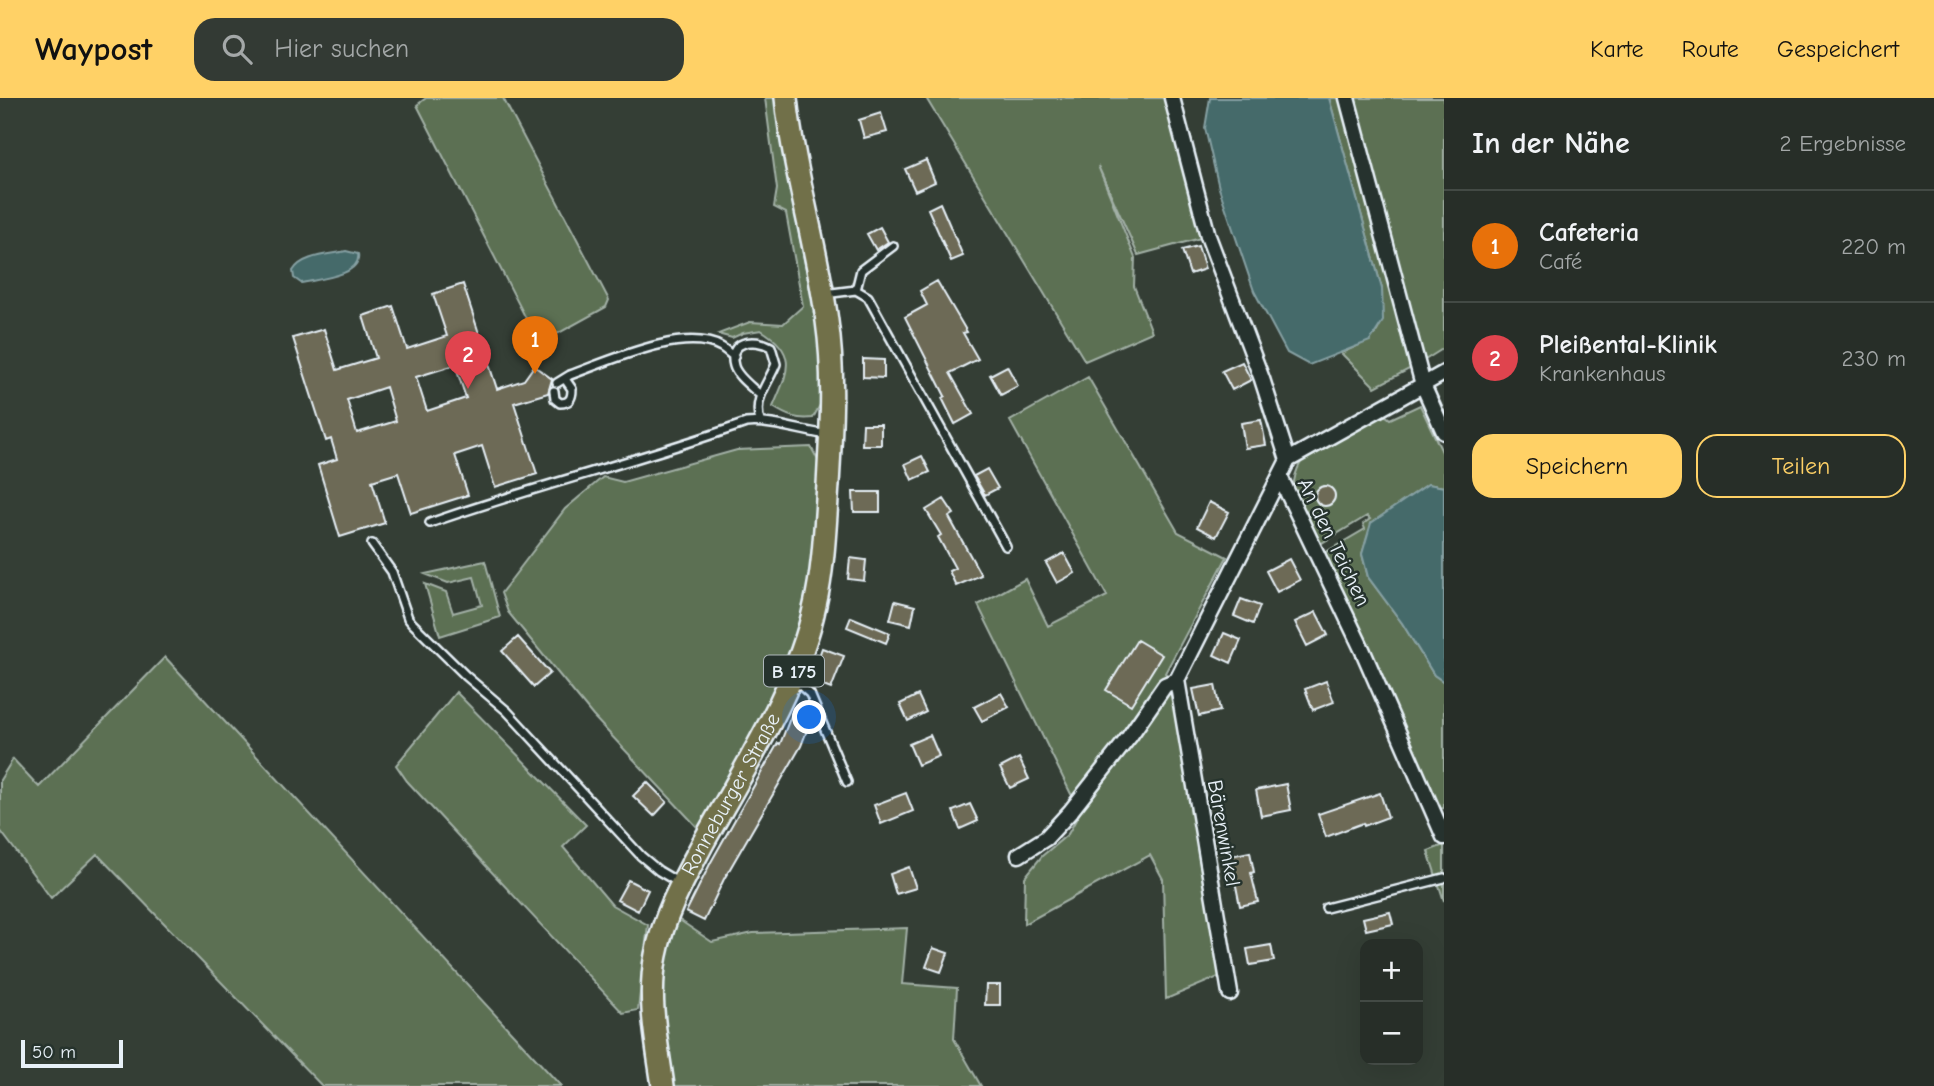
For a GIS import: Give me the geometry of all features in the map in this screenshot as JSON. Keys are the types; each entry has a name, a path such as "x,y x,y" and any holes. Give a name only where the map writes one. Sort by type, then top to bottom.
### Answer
{"main road":[{"name":"Ronneburger Straße","path":"663,1086 655,1023 653,979 662,931 681,884 791,678 808,634 819,585 831,435 831,352 823,294 792,144 786,98"}],"street":[{"name":"An den Teichen","path":"1172,98 1208,236 1262,379 1288,460 1280,479 1362,649 1444,837"},
{"path":"1347,98 1423,385 1444,432"},
{"path":"1288,460 1444,373"},
{"path":"1019,855 1046,838 1070,812 1129,737 1165,685 1177,680 1280,479"},
{"name":"Bärenwinkel","path":"1177,680 1230,993"}],"lane":[{"path":"856,290 861,270 893,246"},
{"path":"823,294 856,290 868,297 1006,546"},
{"path":"760,395 735,369 734,357 737,349 753,340 771,347 776,365 760,395 757,412 760,422"},
{"path":"565,379 572,389 571,399 560,403 555,399 556,387 565,379 570,375 636,352 685,341 704,341 720,346 734,357"},
{"path":"430,523 522,491 581,476 746,423 760,422 831,435"},
{"path":"372,544 393,572 412,623 466,676 507,711 641,856 681,884"},
{"path":"791,678 810,694 847,782"},
{"path":"1326,908 1444,878"}],"green space":[{"path":"426,98 503,98 609,300 606,307 539,344 417,105"},
{"path":"765,98 775,98 779,134 818,329 820,405 813,418 792,417 773,407 783,384 787,365 786,356 773,339 761,330 732,338 718,334 750,322 783,324 803,306 786,213 774,207 777,189"},
{"path":"926,98 1172,98 1208,236 1138,255 1098,166 1135,258 1134,286 1152,332 1085,361"},
{"path":"1329,98 1444,98 1444,348 1375,387 1341,353 1377,332 1382,315 1382,289"},
{"path":"1088,377 1178,532 1227,557 1165,673 1172,680 1221,976 1166,999 1163,879 1150,855 1024,924 1025,877 1042,856 1068,834 1084,805 1071,794 978,605 1025,579 1048,626 1107,596 1010,421"},
{"path":"1420,405 1444,456 1444,487 1428,484 1372,523 1362,554 1368,577 1402,623 1434,675 1444,682 1444,808 1439,809 1321,555 1365,529 1363,524 1370,519 1367,516 1320,544 1294,495 1296,474 1301,462 1385,415 1390,419"},
{"path":"811,447 821,466 816,497 818,510 815,555 799,637 788,653 784,674 766,711 700,830 593,716 508,612 501,593 565,509 603,477 623,482 737,450"},
{"path":"485,561 500,617 440,636 425,584 446,592 453,613 482,605 474,577 448,583 425,574"},
{"path":"165,657 561,1086 322,1086 97,854 51,898 0,830 0,780 13,759 39,787"},
{"path":"456,692 586,825 563,847 612,905 648,925 638,1010 623,1013 407,781 396,765"},
{"path":"1444,845 1444,901 1428,851"},
{"path":"675,917 712,942 753,933 907,928 902,984 957,988 954,1039 981,1086 669,1086 660,990 666,949"}],"water":[{"path":"1210,98 1329,98 1382,289 1383,321 1370,341 1309,365 1287,353 1254,291 1219,188 1205,128"},
{"path":"346,251 358,254 353,267 346,272 301,283 294,278 293,271 303,262 317,256"},
{"path":"1428,484 1444,487 1444,682 1434,675 1402,623 1368,577 1362,554 1371,523"}],"building":[{"path":"881,113 887,132 864,138 859,120"},
{"path":"926,160 935,182 915,191 905,169"},
{"path":"940,203 963,256 951,261 928,209"},
{"path":"880,227 888,242 876,250 867,234"},
{"path":"1198,246 1205,269 1190,274 1182,250"},
{"path":"937,281 967,332 963,333 978,359 950,373 973,414 955,424 942,398 945,396 905,317 927,305 920,291"},
{"path":"463,284 497,389 524,380 534,366 552,379 548,393 514,403 537,474 495,487 482,446 455,455 468,495 411,513 398,473 372,481 385,523 340,537 318,465 337,459 331,439 326,441 293,338 324,329 337,370 376,358 363,316 393,306 407,349 447,336 433,294","holes":["455,365 466,398 427,411 416,377","386,387 396,421 357,433 347,400"]},
{"path":"863,359 884,360 884,378 863,377"},
{"path":"1242,362 1251,380 1232,390 1222,371"},
{"path":"1007,366 1018,386 1001,395 990,375"},
{"path":"1261,420 1266,445 1245,448 1241,423"},
{"path":"863,424 881,424 881,445 862,445"},
{"path":"922,456 930,472 912,480 905,464"},
{"path":"987,469 998,488 985,495 974,476"},
{"path":"1325,486 1332,489 1335,496 1332,503 1325,506 1318,503 1315,496 1318,489"},
{"path":"853,492 880,492 880,512 854,512"},
{"path":"944,499 954,514 949,517 981,575 956,586 949,571 955,568 938,537 941,535 926,510"},
{"path":"1209,502 1229,512 1216,537 1197,527"},
{"path":"1064,553 1075,573 1057,583 1046,563"},
{"path":"850,558 866,560 864,581 848,579"},
{"path":"1289,559 1300,580 1277,592 1266,571"},
{"path":"1241,599 1260,606 1253,624 1234,616"},
{"path":"895,601 915,606 911,625 890,620"},
{"path":"1316,612 1328,635 1307,646 1295,622"},
{"path":"851,617 890,633 886,643 847,627"},
{"path":"1224,633 1241,640 1231,663 1214,655"},
{"path":"518,637 550,673 534,687 502,651"},
{"path":"1137,640 1162,655 1131,705 1106,690"},
{"path":"822,648 844,656 831,689 810,681"},
{"path":"1326,681 1334,702 1313,710 1305,689"},
{"path":"1215,685 1220,711 1199,716 1193,689"},
{"path":"1001,693 1009,707 982,721 974,707"},
{"path":"918,695 926,712 908,721 900,704"},
{"path":"792,713 811,720 801,746 724,879 704,921 686,912 711,862 778,743 780,744"},
{"path":"930,735 939,756 918,765 909,744"},
{"path":"1019,758 1029,779 1010,788 1000,768"},
{"path":"647,782 667,802 654,816 633,796"},
{"path":"1286,784 1291,810 1261,816 1256,790"},
{"path":"906,793 913,811 881,824 874,805"},
{"path":"1380,793 1388,817 1326,837 1318,814"},
{"path":"970,804 978,821 960,829 953,811"},
{"path":"1250,852 1254,872 1251,873 1258,902 1240,906 1230,856"},
{"path":"909,867 916,888 896,894 890,874"},
{"path":"628,880 648,890 638,911 617,900"},
{"path":"1390,912 1393,924 1366,930 1363,918"},
{"path":"1271,945 1274,961 1250,965 1247,949"},
{"path":"933,948 948,953 941,972 926,967"},
{"path":"986,985 1000,985 1000,1005 985,1005"}],"place":[{"name":"Cafeteria","path":"535,374"},
{"name":"Pleißental-Klinik","path":"468,389"}]}
